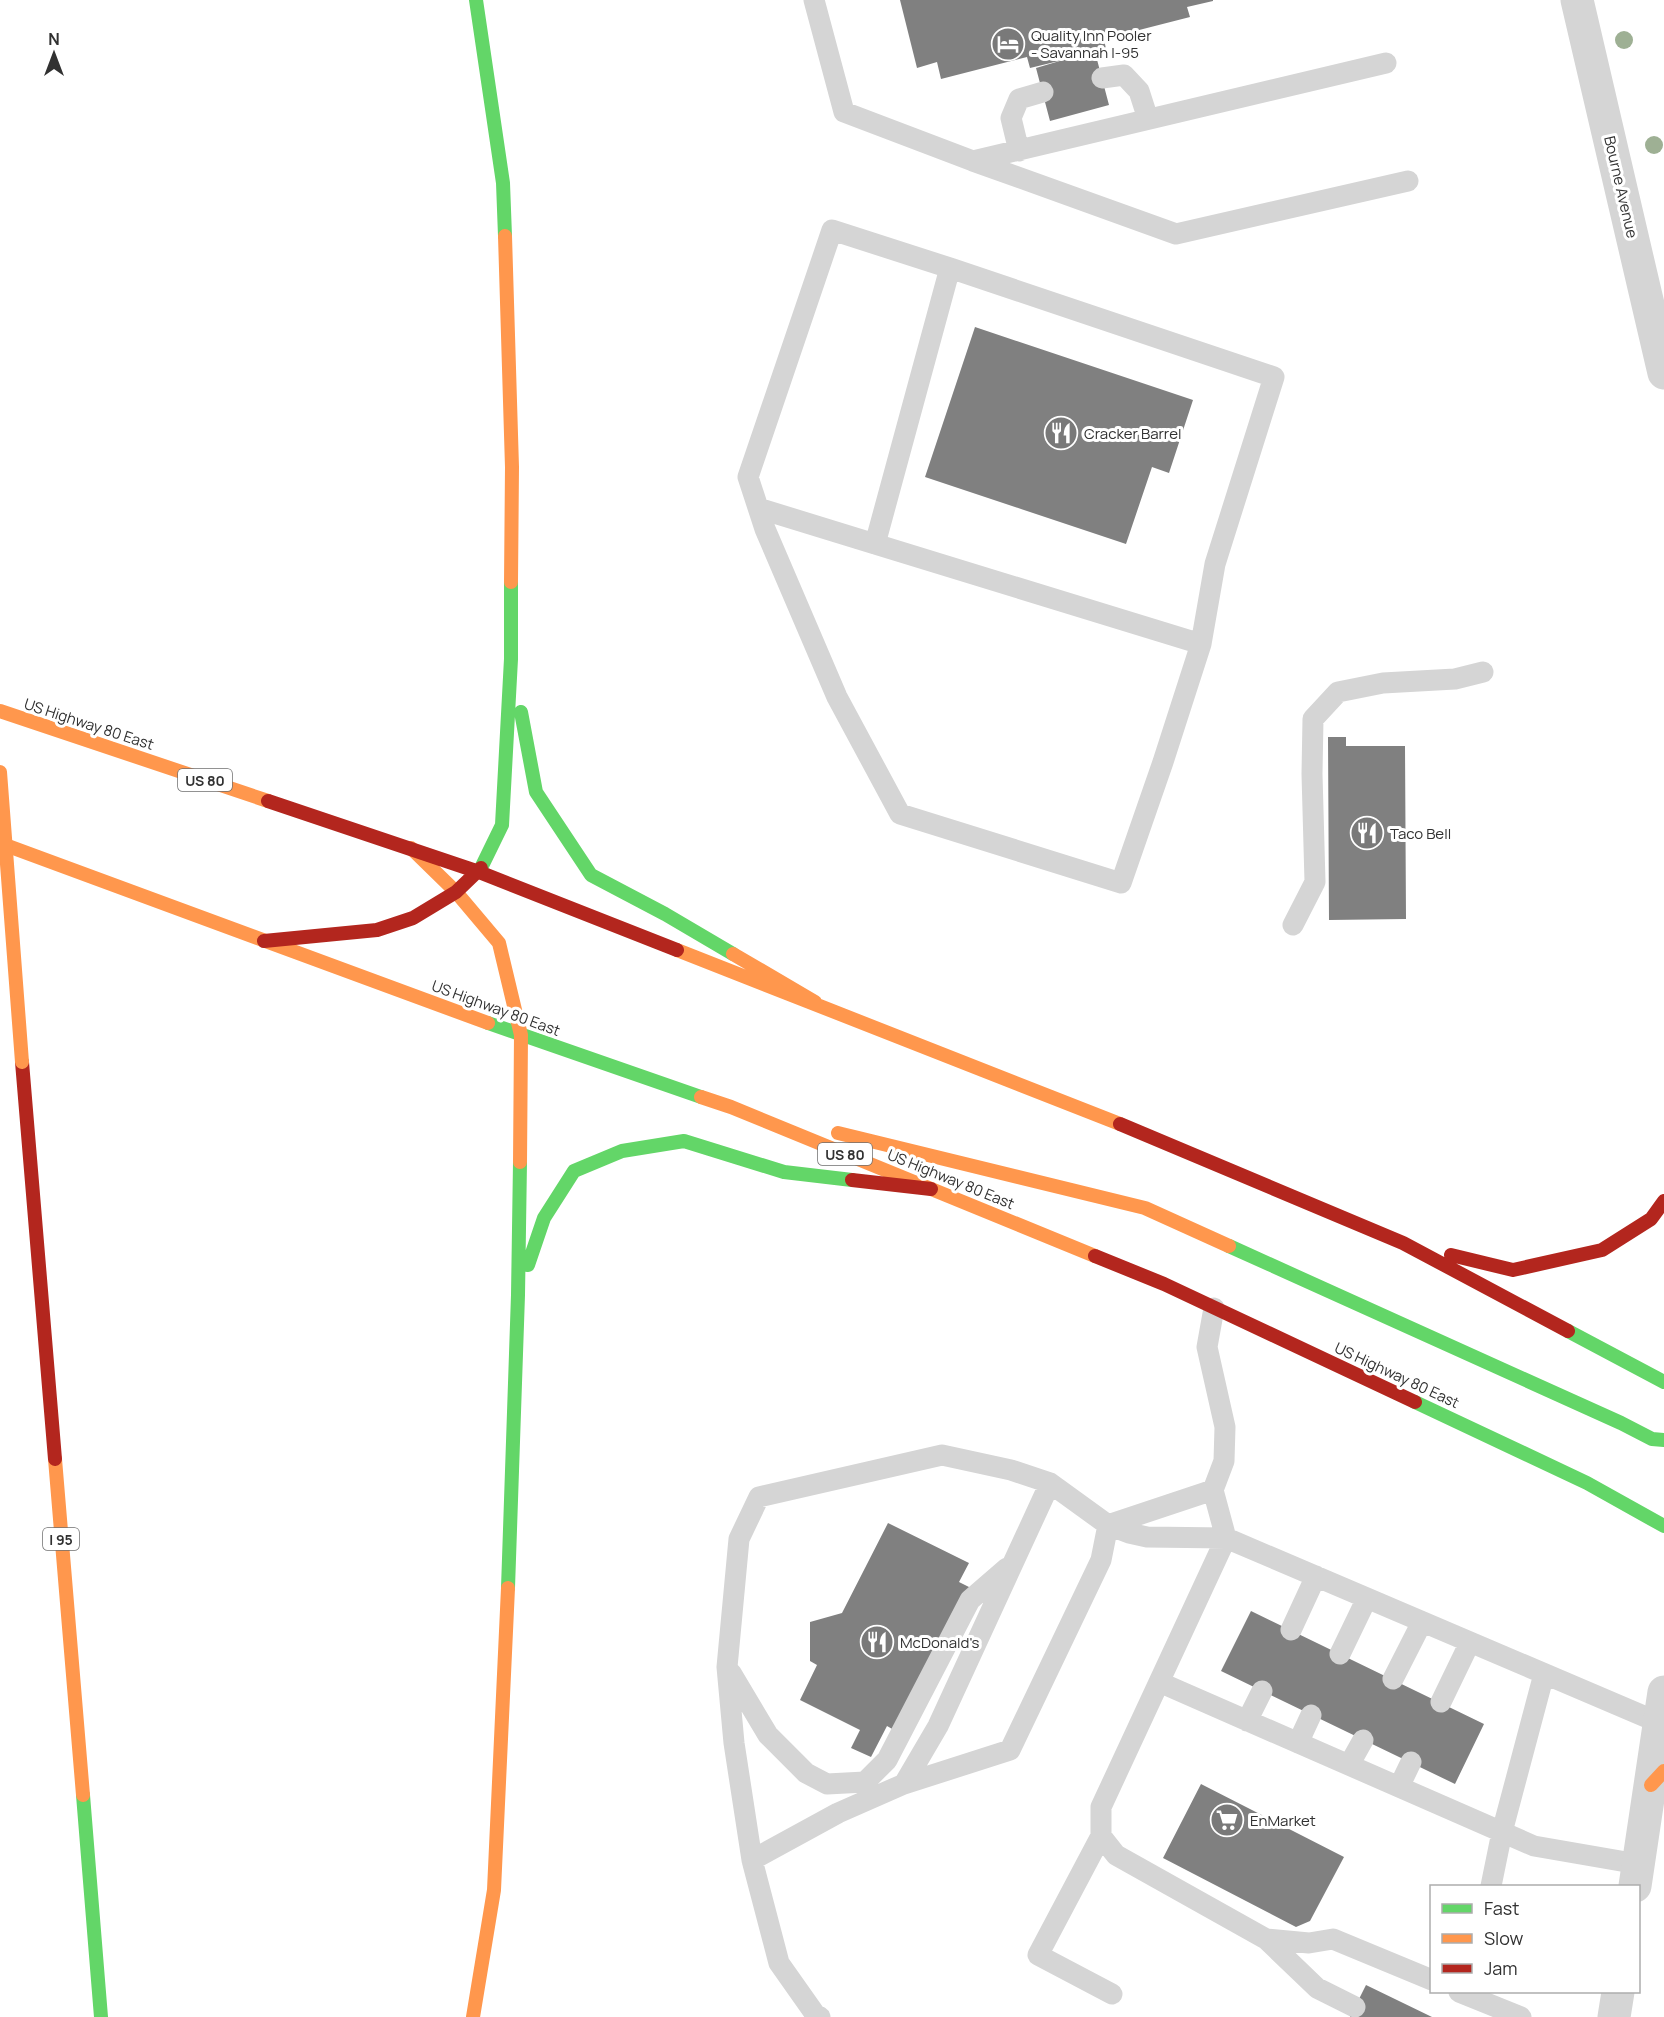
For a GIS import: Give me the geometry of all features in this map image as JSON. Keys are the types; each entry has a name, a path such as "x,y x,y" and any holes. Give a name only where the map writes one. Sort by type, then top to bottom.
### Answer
{"main road":[{"path":"264,941 377,930 413,918 456,892 479,872 502,825 511,659 512,466 503,183 476,0"},
{"path":"511,659 536,792 591,875 665,914 815,1002"},
{"name":"US Highway 80 East","path":"0,711 479,872 1098,1115 1402,1243 1664,1382"},
{"name":"I 95","path":"0,772 101,2017"},
{"name":"US Highway 80 East","path":"0,843 521,1035 731,1107 1164,1284 1587,1483 1664,1526"},
{"path":"411,848 456,892 499,943 521,1035 518,1295 511,1542 494,1890 473,2017"},
{"path":"731,1107 1145,1208 1652,1439 1664,1440"},
{"path":"518,1295 544,1218 574,1171 622,1150 684,1141 784,1172 931,1189"},
{"path":"1402,1243 1513,1270 1602,1250 1651,1220 1664,1201"}],"street":[{"name":"Bourne Avenue","path":"1577,0 1664,374"},
{"path":"1636,1875 1655,1819 1662,1708"},
{"path":"1614,2017 1618,1993"}],"lane":[{"path":"814,0 844,112 1176,234 1408,181"},
{"path":"973,161 1386,63"},
{"path":"1102,78 1124,75 1139,91 1148,119"},
{"path":"1019,151 1011,118 1019,99 1043,92"},
{"path":"831,230 1274,377 1215,564 1202,644 1120,883 900,814 837,697 758,508 748,477 831,230"},
{"path":"875,544 950,268"},
{"path":"758,508 1202,644"},
{"path":"1293,925 1315,882 1313,719 1338,693 1383,683 1455,679 1483,672"},
{"path":"1112,1994 1038,1955 1101,1836 1101,1807 1226,1538 1213,1490 1224,1461 1226,1427 1207,1347 1214,1308"},
{"path":"820,2017 814,2014 779,1963 752,1860 734,1743 727,1667 740,1539 759,1497 942,1455 1011,1470 1050,1483 1108,1525 1129,1533 1147,1537 1226,1538 1544,1674 1662,1708"},
{"path":"904,1784 938,1726 1050,1483"},
{"path":"1108,1525 1213,1490"},
{"path":"752,1860 838,1813 904,1784 1010,1750 1101,1560 1108,1525"},
{"path":"727,1667 768,1735 806,1773 827,1784 865,1782 887,1760 970,1600 1013,1563"},
{"path":"1291,1630 1316,1576"},
{"path":"1340,1654 1367,1598"},
{"path":"1393,1679 1422,1622"},
{"path":"1441,1702 1470,1642"},
{"path":"1491,1885 1502,1832 1544,1674"},
{"path":"1159,1682 1534,1846 1636,1875"},
{"path":"1247,1721 1262,1691"},
{"path":"1298,1743 1311,1715"},
{"path":"1349,1765 1363,1740"},
{"path":"1399,1787 1411,1762"},
{"path":"1101,1836 1116,1855 1266,1939 1317,1988 1355,2007"},
{"path":"1266,1939 1309,1943 1333,1939 1430,1980"},
{"path":"1465,1993 1521,2017"}],"building":[{"name":"Quality Inn Pooler - Savannah I-95","path":"900,0 1213,1 1187,7 1190,17 1104,39 1106,49 1095,52 1109,105 1050,121 1036,68 1063,60 1030,68 1027,57 941,79 937,62 917,68"},
{"name":"Cracker Barrel","path":"975,327 1193,400 1169,473 1152,467 1126,544 925,477"},
{"name":"Taco Bell","path":"1328,737 1346,737 1346,746 1405,746 1406,919 1329,920"},
{"name":"McDonald's","path":"888,1523 969,1563 959,1582 971,1588 894,1730 887,1726 871,1757 851,1748 860,1730 800,1700 817,1665 810,1661 810,1622 842,1613"},
{"path":"1251,1611 1484,1724 1455,1784 1221,1671"},
{"name":"EnMarket","path":"1201,1784 1344,1857 1310,1921 1296,1927 1163,1858"},
{"path":"1366,1985 1432,2017 1350,2017"}],"traffic: fast":[{"path":"476,0 503,183 505,236"},
{"path":"481,868 502,825 511,659 511,582"},
{"path":"521,712 536,792 591,875 665,914 733,954"},
{"path":"488,1023 701,1097"},
{"path":"528,1265 544,1218 574,1171 622,1151 684,1141 784,1172 852,1180"},
{"path":"508,1588 520,1162"},
{"path":"1229,1246 1652,1439 1664,1440"},
{"path":"1568,1331 1664,1382"},
{"path":"1415,1402 1587,1483 1664,1526"},
{"path":"83,1795 101,2017"}],"traffic: slow":[{"path":"505,236 512,467 511,582"},
{"path":"0,711 268,801"},
{"path":"0,772 22,1062"},
{"path":"0,843 488,1023"},
{"path":"411,848 456,892 499,943 521,1035 520,1162"},
{"path":"677,950 1120,1124"},
{"path":"733,954 815,1002"},
{"path":"701,1097 731,1107 1095,1256"},
{"path":"838,1133 1145,1208 1229,1246"},
{"path":"55,1459 83,1795"},
{"path":"473,2017 494,1890 508,1588"},
{"path":"1651,1785 1664,1771"}],"traffic: jam":[{"path":"268,801 479,872 677,950"},
{"path":"264,941 377,930 413,918 456,892 481,868"},
{"path":"22,1062 55,1459"},
{"path":"1120,1124 1403,1243 1568,1331"},
{"path":"852,1180 931,1189"},
{"path":"1451,1255 1513,1270 1602,1250 1651,1219 1664,1201"},
{"path":"1095,1256 1164,1284 1415,1402"}],"place":[{"name":"Quality Inn Pooler - Savannah I-95","path":"1008,44"},
{"name":"Cracker Barrel","path":"1061,433"},
{"name":"Taco Bell","path":"1367,833"},
{"name":"McDonald's","path":"877,1642"},
{"name":"EnMarket","path":"1227,1820"}]}
